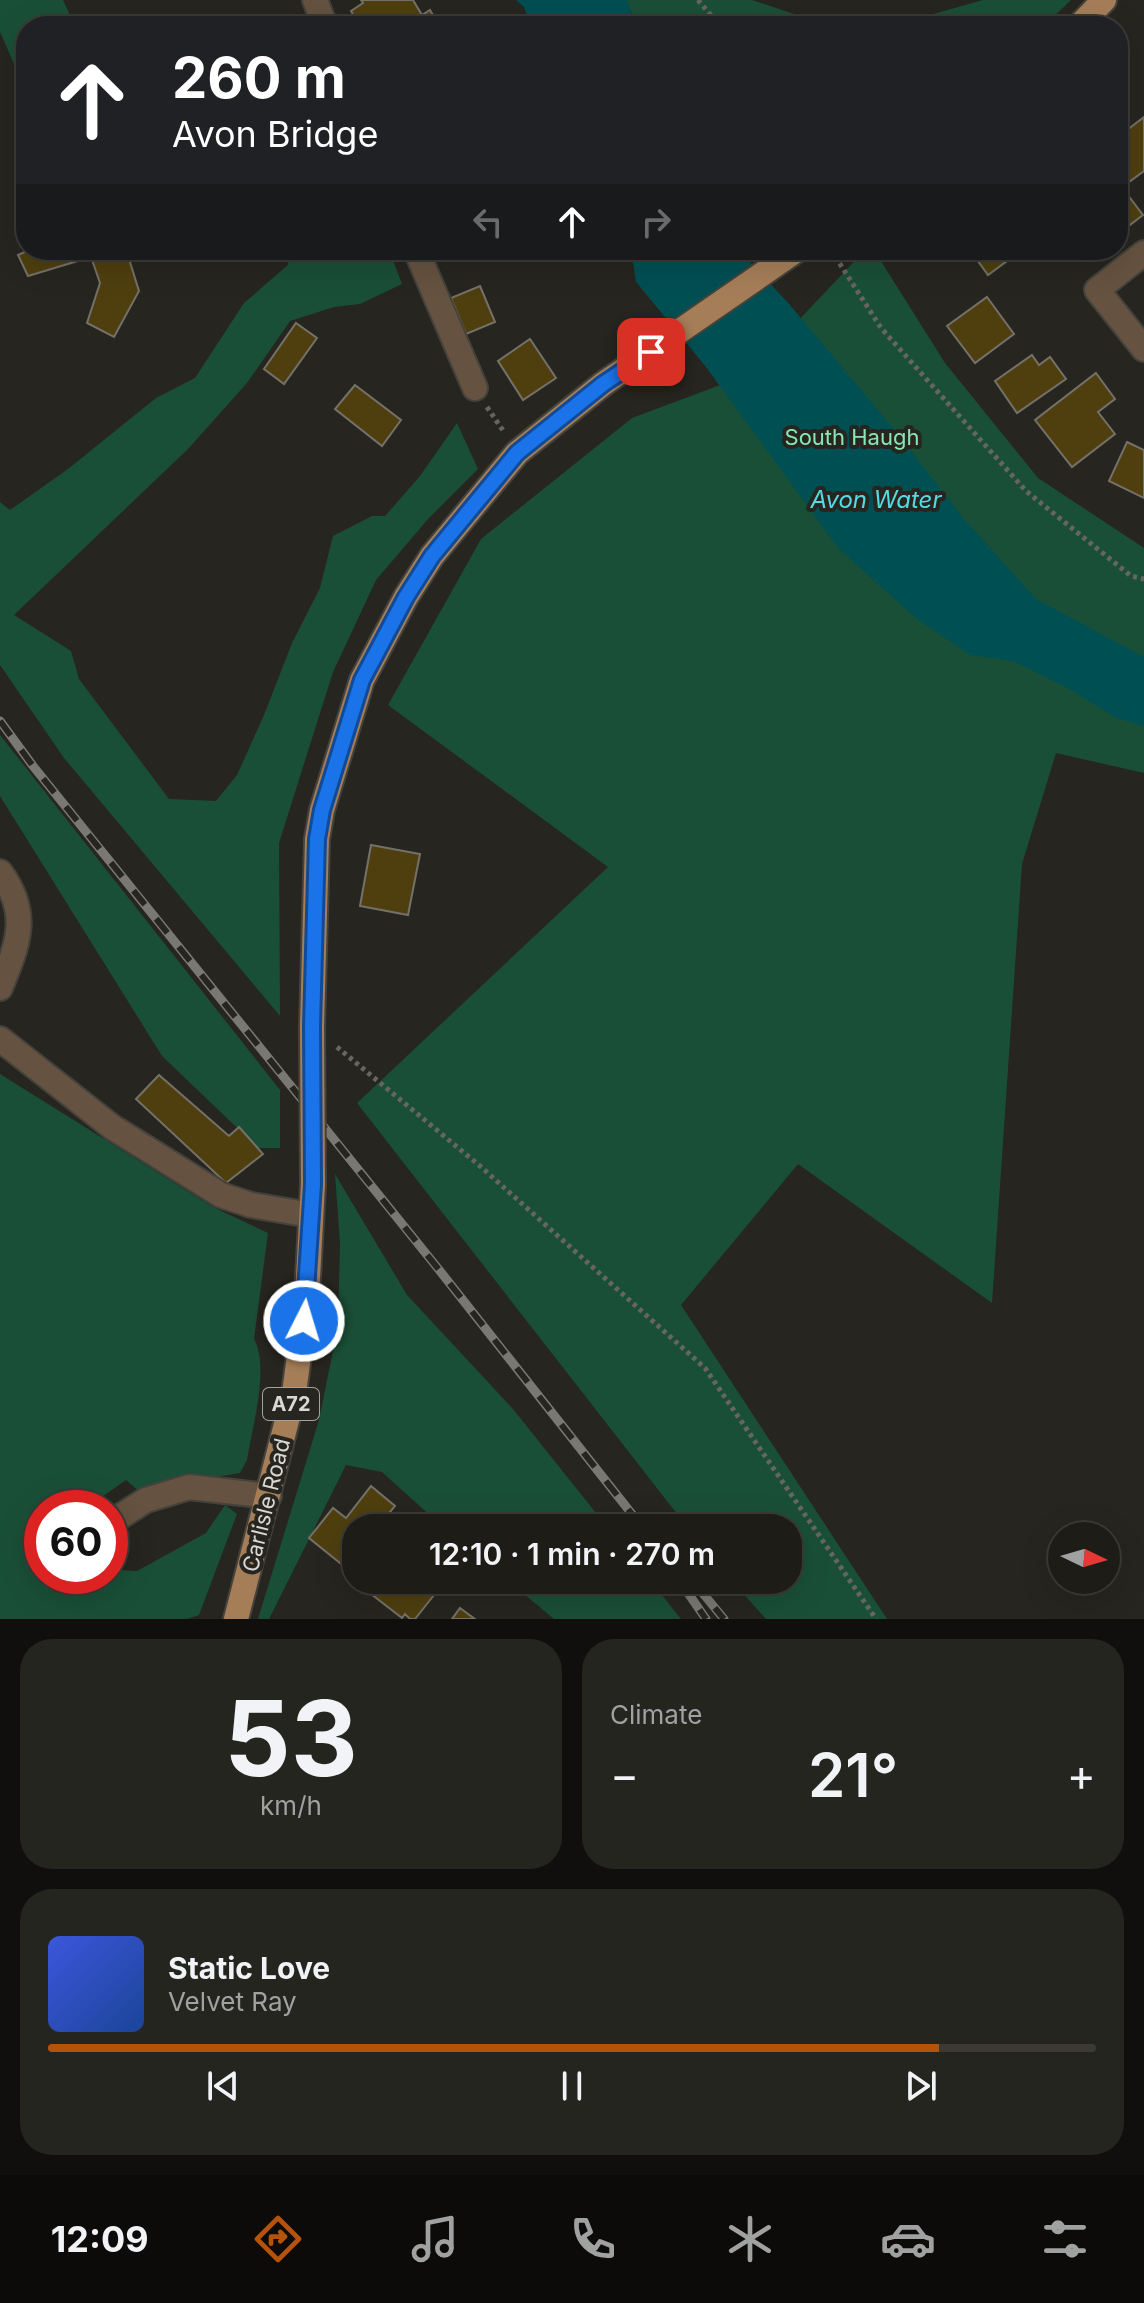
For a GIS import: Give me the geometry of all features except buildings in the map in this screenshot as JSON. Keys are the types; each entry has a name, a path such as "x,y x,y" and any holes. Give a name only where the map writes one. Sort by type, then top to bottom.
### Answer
{"main road":[{"path":"1089,16 1104,0"},
{"name":"Carlisle Road","path":"236,1619 294,1393 307,1297 313,1184 312,1026 317,839 322,810 362,680 406,597 432,556 517,453 603,384 783,260"}],"street":[{"path":"1144,253 1097,290 1144,349"},
{"path":"420,260 475,388"},
{"path":"0,872 18,906 20,928 16,948 0,988"},
{"path":"0,1039 112,1127 221,1195 251,1205 311,1215"},
{"path":"128,1512 146,1500 189,1487 269,1496"}],"path":[{"path":"698,0 712,16"},
{"path":"837,260 881,328 1026,491 1131,576 1144,579"},
{"path":"475,388 517,453"},
{"path":"312,1026 480,1166 705,1368 876,1619"}],"green space":[{"path":"0,0 63,0 70,16 16,16 16,68 0,32"},
{"path":"626,0 752,0 800,16 633,16"},
{"path":"983,0 1071,0 1054,16 926,16"},
{"path":"288,260 393,260 402,284 360,304 334,307 290,321 247,383 188,449 14,615 71,651 79,679 169,799 216,801 237,775 264,715 292,643 320,588 333,536 372,516 385,516 420,476 457,423 478,469 429,518 376,580 333,672 279,843 280,1016 64,758 0,665 0,502 10,510 68,469 156,398 195,378 244,303 288,265"},
{"name":"South Haugh","path":"856,260 880,260 945,363 1038,478 1144,548 1144,773 1056,753 1022,864 992,1303 798,1164 681,1305 887,1619 766,1619 744,1594 802,1594 802,1514 677,1514 357,1103 608,867 388,705 481,539 632,418 747,375"},
{"path":"0,735 280,1090 280,1148 258,1148 162,1056 0,796"},
{"path":"0,1074 213,1207 268,1233 254,1339 260,1381 247,1460 240,1473 175,1484 142,1494 126,1480 112,1490 24,1490 24,1594 128,1594 128,1570 137,1571 206,1533 225,1505 237,1514 199,1615 187,1619 0,1619"},
{"path":"335,1174 407,1295 513,1409 597,1514 428,1514 382,1472 346,1465 269,1619 258,1619 319,1420 338,1326 340,1243"},
{"path":"524,1594 661,1594 681,1619 554,1619"}],"water":[{"path":"516,0 626,0 633,16 527,16 524,7"},
{"name":"Avon Water","path":"633,260 748,260 893,428 964,519 1036,599 1144,657 1144,726 1114,717 1073,691 1013,661 970,655 918,620 838,548 706,367 636,282"}],"railway":[{"path":"0,721 632,1514"},
{"path":"689,1594 706,1619"},
{"path":"703,1594 724,1619"}],"route":[{"path":"304,1321 313,1184 312,1026 317,839 322,810 362,680 406,597 432,556 517,453 603,384 651,352"}]}
